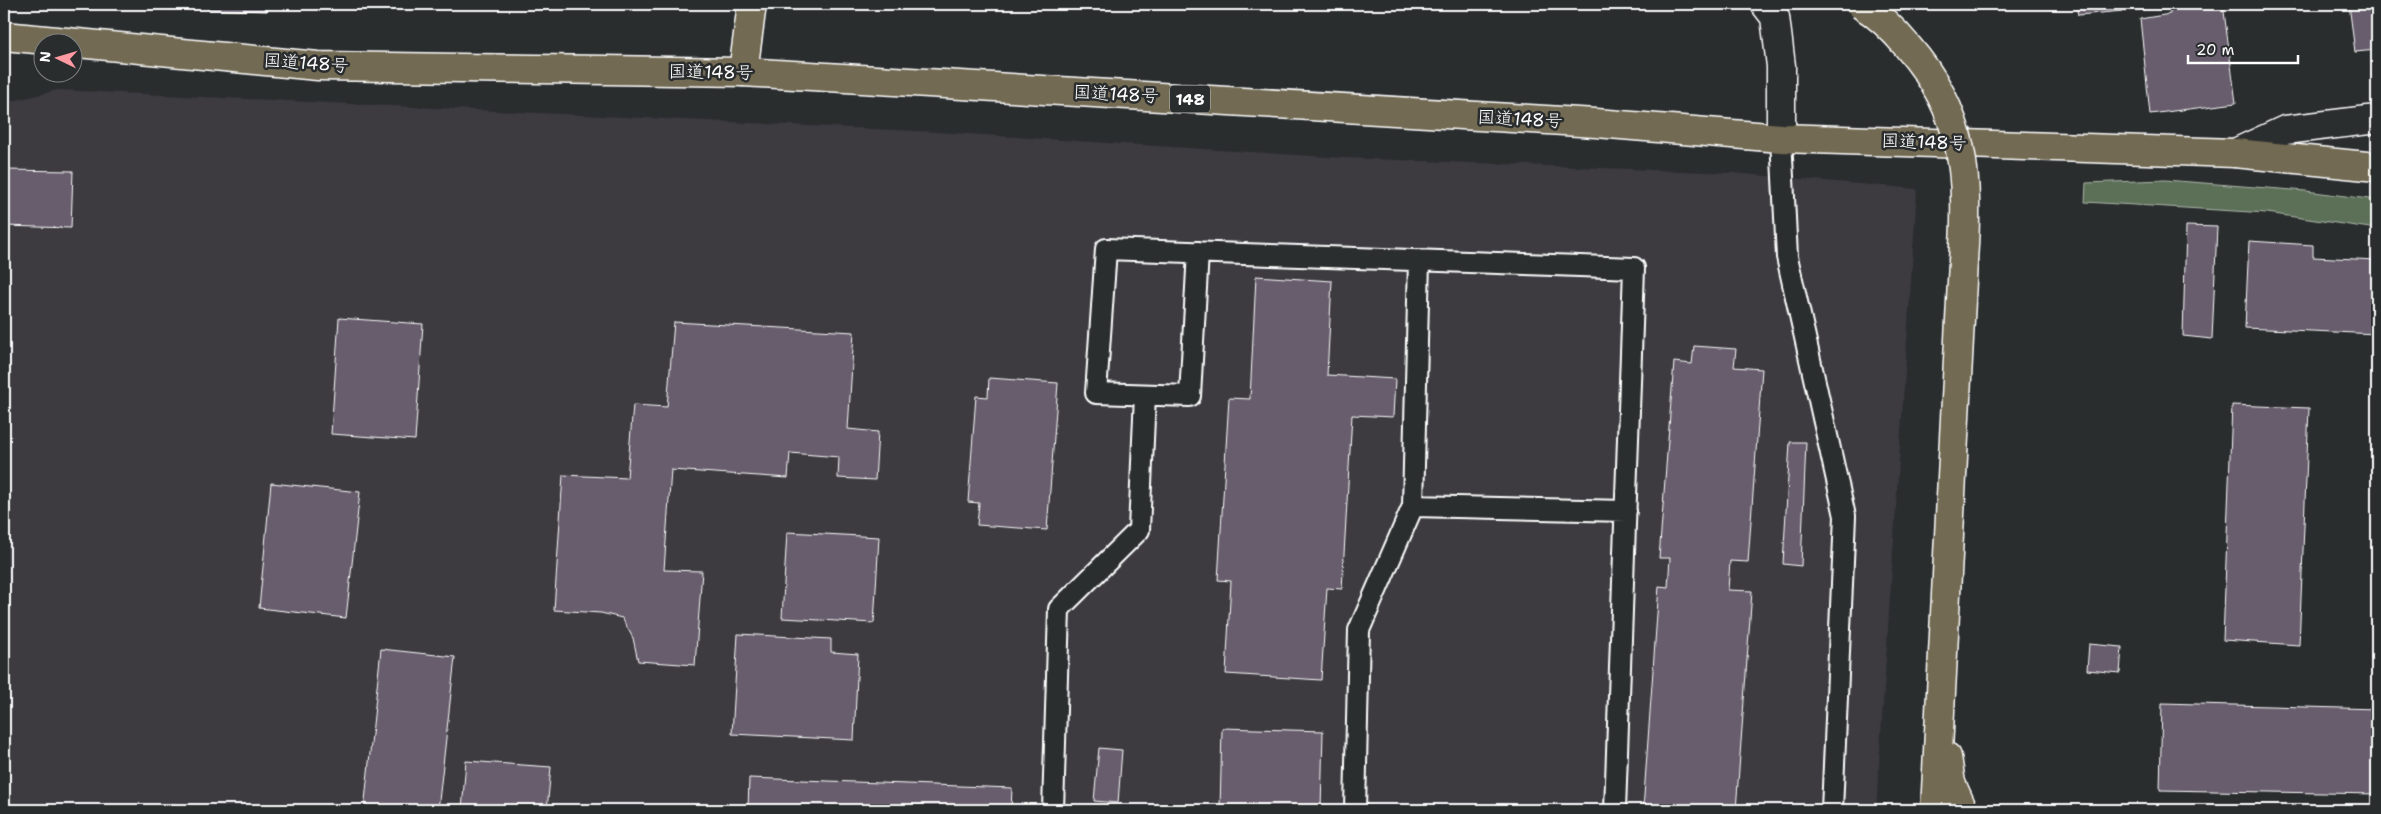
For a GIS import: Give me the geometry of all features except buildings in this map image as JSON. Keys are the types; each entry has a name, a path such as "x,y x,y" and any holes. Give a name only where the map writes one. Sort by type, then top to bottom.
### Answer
{"highway":[{"path":"743,72 752,4"},
{"path":"1860,4 1895,31 1937,86 1953,118 1961,152 1966,189 1935,810"},
{"name":"国道148号","path":"4,36 318,66 743,72 1596,124 1781,138 2235,153 2377,167"},
{"path":"1942,678 1945,748 1951,783 1963,810"}],"street":[{"path":"1765,4 1775,17 1781,66 1781,138"},
{"path":"2235,153 2285,130 2377,119"}],"lane":[{"path":"1781,138 1787,257 1846,516 1832,810"},
{"path":"1198,252 1190,396 1096,393 1106,249 1198,252 1634,268 1615,810"},
{"path":"1355,810 1359,630 1413,506 1419,260"},
{"path":"1053,810 1059,609 1139,530 1145,395"},
{"path":"1413,506 1626,511"}],"shaded area":[{"path":"58,90 936,132 1344,158 1732,173 1917,189 1876,810 4,810 4,100 13,101"}],"green space":[{"path":"2165,180 2306,191 2377,200 2377,229 2267,213 2085,202 2086,183"}]}
